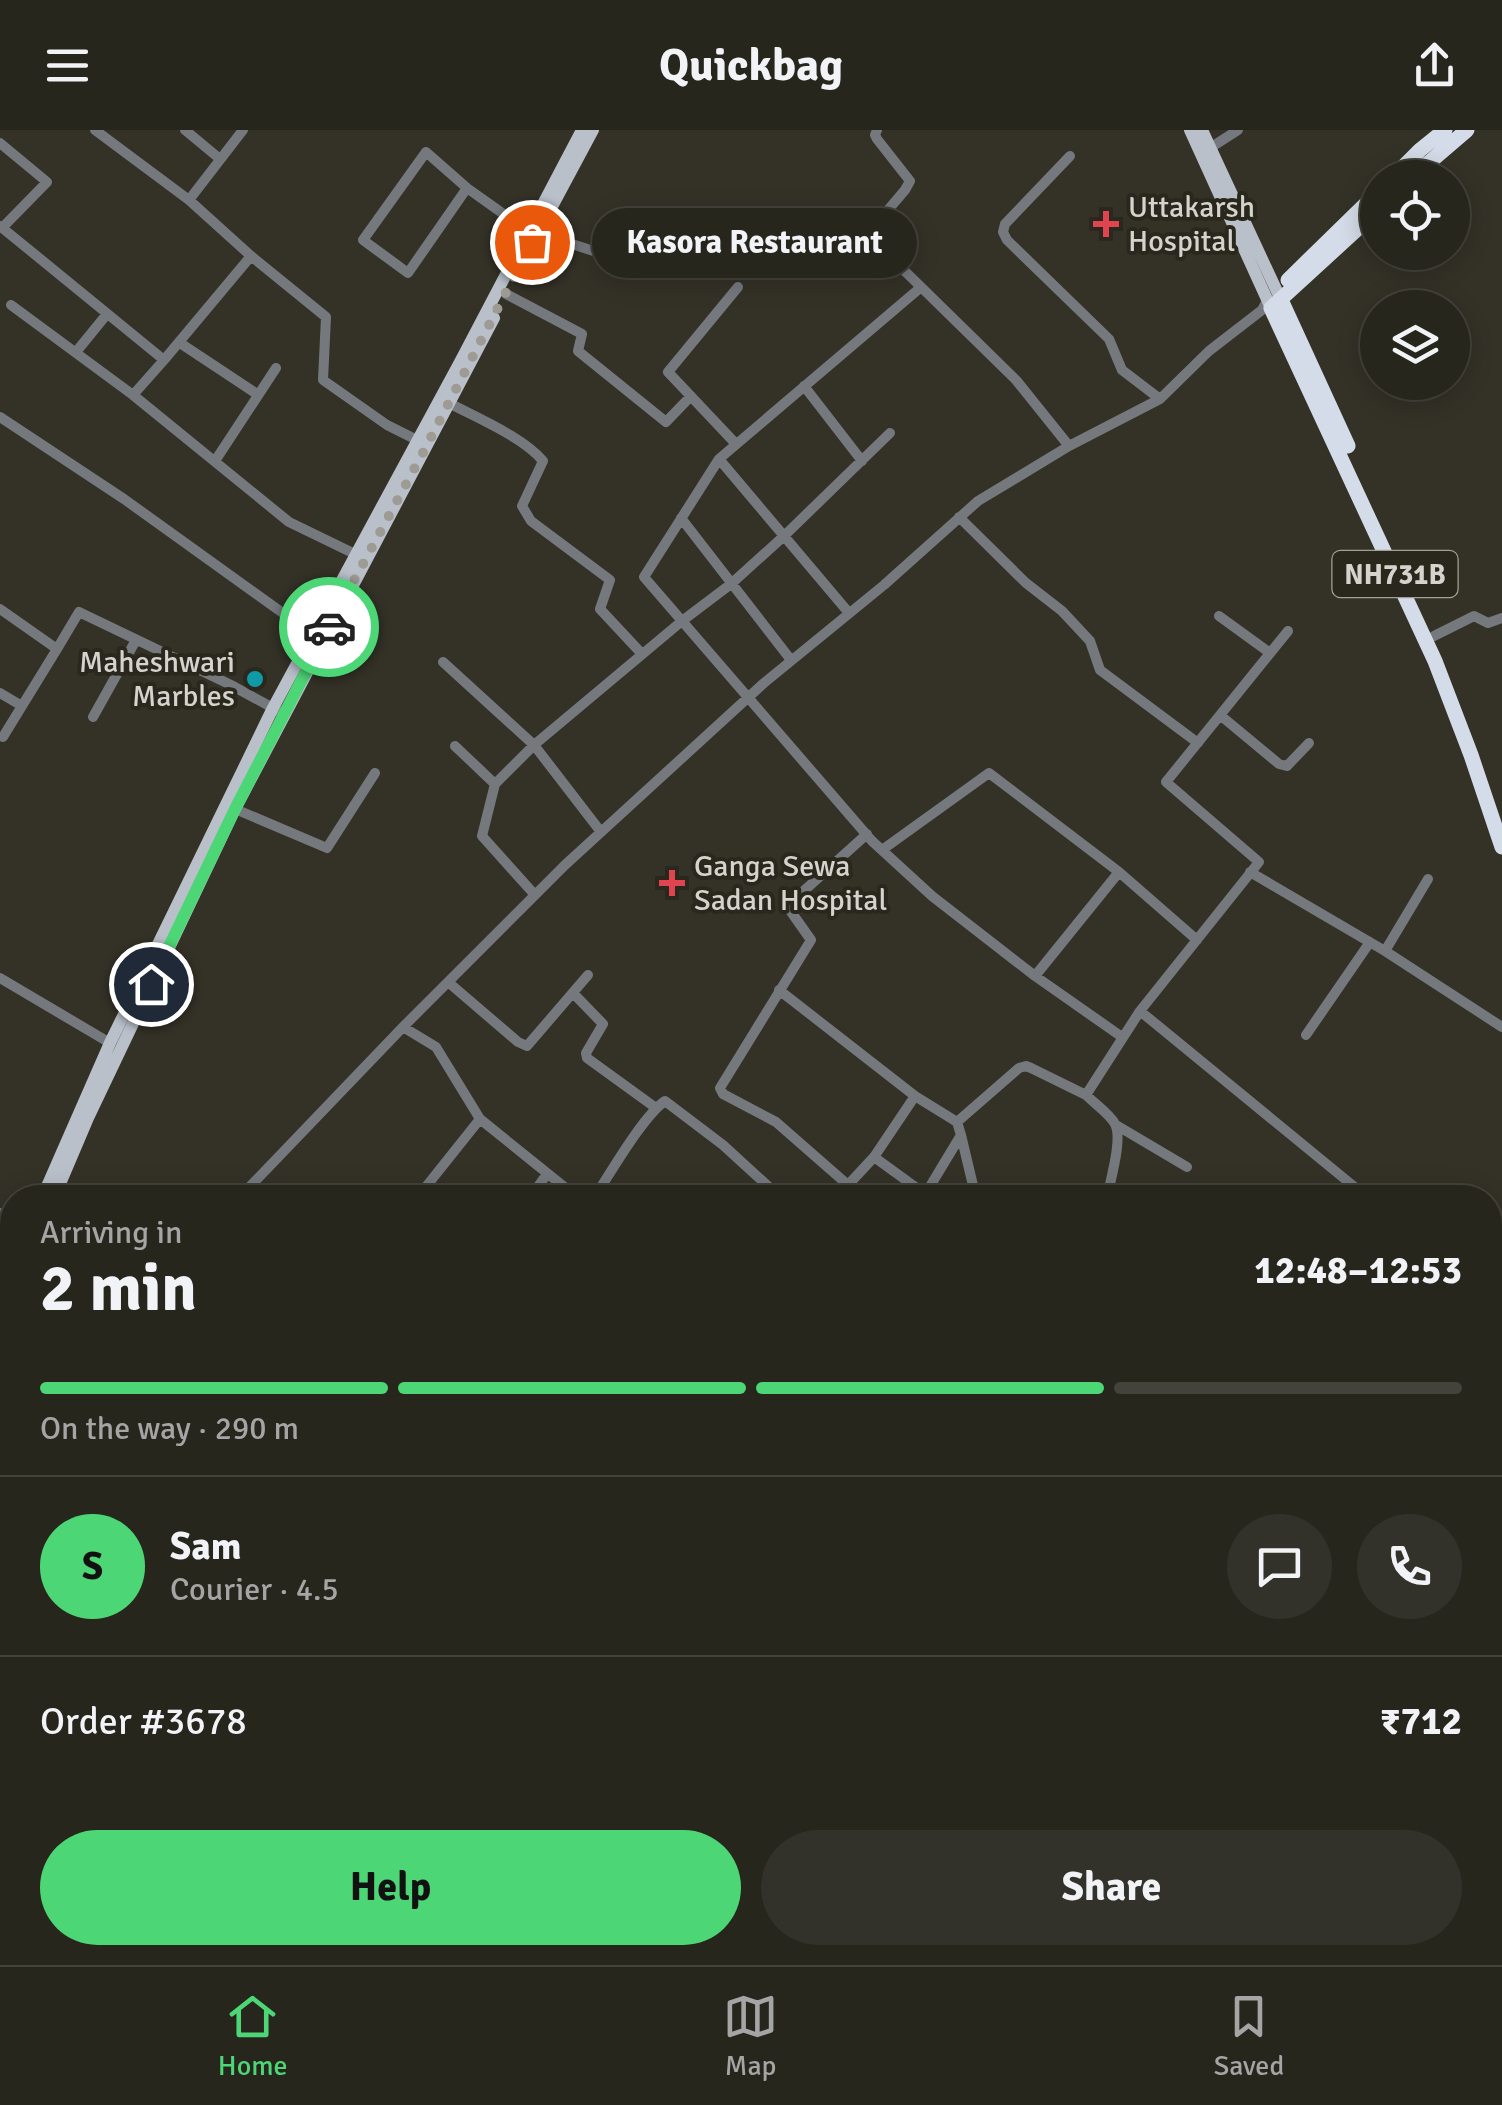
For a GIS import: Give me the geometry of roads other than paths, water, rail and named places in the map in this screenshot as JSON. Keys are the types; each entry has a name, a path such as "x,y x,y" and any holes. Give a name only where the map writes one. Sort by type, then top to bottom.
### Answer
{"highway":[{"path":"1410,160 1444,130"},
{"path":"1433,160 1467,130"},
{"path":"1272,302 1360,211"},
{"path":"1272,302 1360,226"},
{"name":"NH731B","path":"1272,302 1434,636 1502,813"},
{"name":"NH731B","path":"1272,302 1435,661 1502,847"}],"main road":[{"path":"48,1185 110,1044 278,711 449,403 506,294 582,130"},
{"path":"60,1185 312,634 593,130"},
{"path":"1190,130 1272,302"},
{"path":"1202,130 1272,302"}],"street":[{"path":"5,130 0,139 47,182 1,227 164,360"},
{"path":"95,130 188,200 326,317 323,380 417,440"},
{"path":"185,130 220,159"},
{"path":"188,200 243,130"},
{"path":"878,130 876,138 910,181 871,230 872,239 1016,380 1069,446"},
{"path":"1210,148 1238,130"},
{"path":"467,188 408,273 363,240 426,152 467,188 534,233 615,258"},
{"path":"1070,156 1005,224 1003,232 1110,339 1122,370 1160,398"},
{"path":"133,395 251,256"},
{"path":"736,444 668,372 738,286"},
{"path":"920,288 719,459 644,577 882,850 932,896 1122,1037"},
{"path":"506,294 582,334 578,351 666,422 691,396"},
{"path":"251,1185 535,895 748,696 978,500 1160,398 1209,351 1272,302"},
{"path":"11,304 133,395 288,522 355,554"},
{"path":"76,352 107,314"},
{"path":"180,343 257,394"},
{"path":"215,462 276,368"},
{"path":"804,386 862,461"},
{"path":"449,403 539,456 542,461 522,506 531,521 610,580 600,610 642,654"},
{"path":"0,416 312,634"},
{"path":"535,895 482,836 495,784 642,654 730,584 890,433"},
{"path":"719,459 849,613"},
{"path":"959,517 1081,631 1090,641 1100,670 1198,742"},
{"path":"681,518 791,660"},
{"path":"0,609 57,648"},
{"path":"3,737 79,612 278,711"},
{"path":"1219,616 1270,654"},
{"path":"1434,636 1474,616 1488,622 1502,618"},
{"path":"1086,1095 1140,1011 1258,862 1166,782 1288,631"},
{"path":"93,717 136,640"},
{"path":"443,662 534,746 601,832"},
{"path":"0,693 22,706"},
{"path":"1220,715 1279,764 1287,766 1308,743"},
{"path":"455,746 495,784"},
{"path":"235,809 327,848 375,773"},
{"path":"882,850 989,773 1119,872 1197,940"},
{"path":"867,834 788,906 811,940 720,1091 776,1122 848,1185 874,1158 915,1096"},
{"path":"1035,976 1119,872"},
{"path":"1250,872 1386,951 1502,1027"},
{"path":"1386,951 1428,879"},
{"path":"1306,1035 1370,942"},
{"path":"448,982 527,1046 588,975"},
{"path":"0,978 110,1044"},
{"path":"779,990 915,1096 957,1122 973,1185"},
{"path":"573,994 603,1024 586,1053 587,1058 656,1108"},
{"path":"1140,1011 1352,1185"},
{"path":"403,1026 436,1047 480,1119 561,1185"},
{"path":"957,1122 1026,1066 1086,1095 1116,1125 1186,1167"},
{"path":"603,1185 656,1108 665,1101 767,1185"},
{"path":"427,1185 480,1119"},
{"path":"1109,1185 1118,1142 1116,1125"},
{"path":"931,1185 961,1135"},
{"path":"874,1158 910,1185"},
{"path":"539,1185 547,1174"}],"place":[{"name":"Uttakarsh Hospital","path":"1106,224"},
{"name":"Kasora Restaurant","path":"532,242"},
{"name":"Maheshwari Marbles","path":"255,679"},
{"name":"Ganga Sewa Sadan Hospital","path":"672,883"}]}
